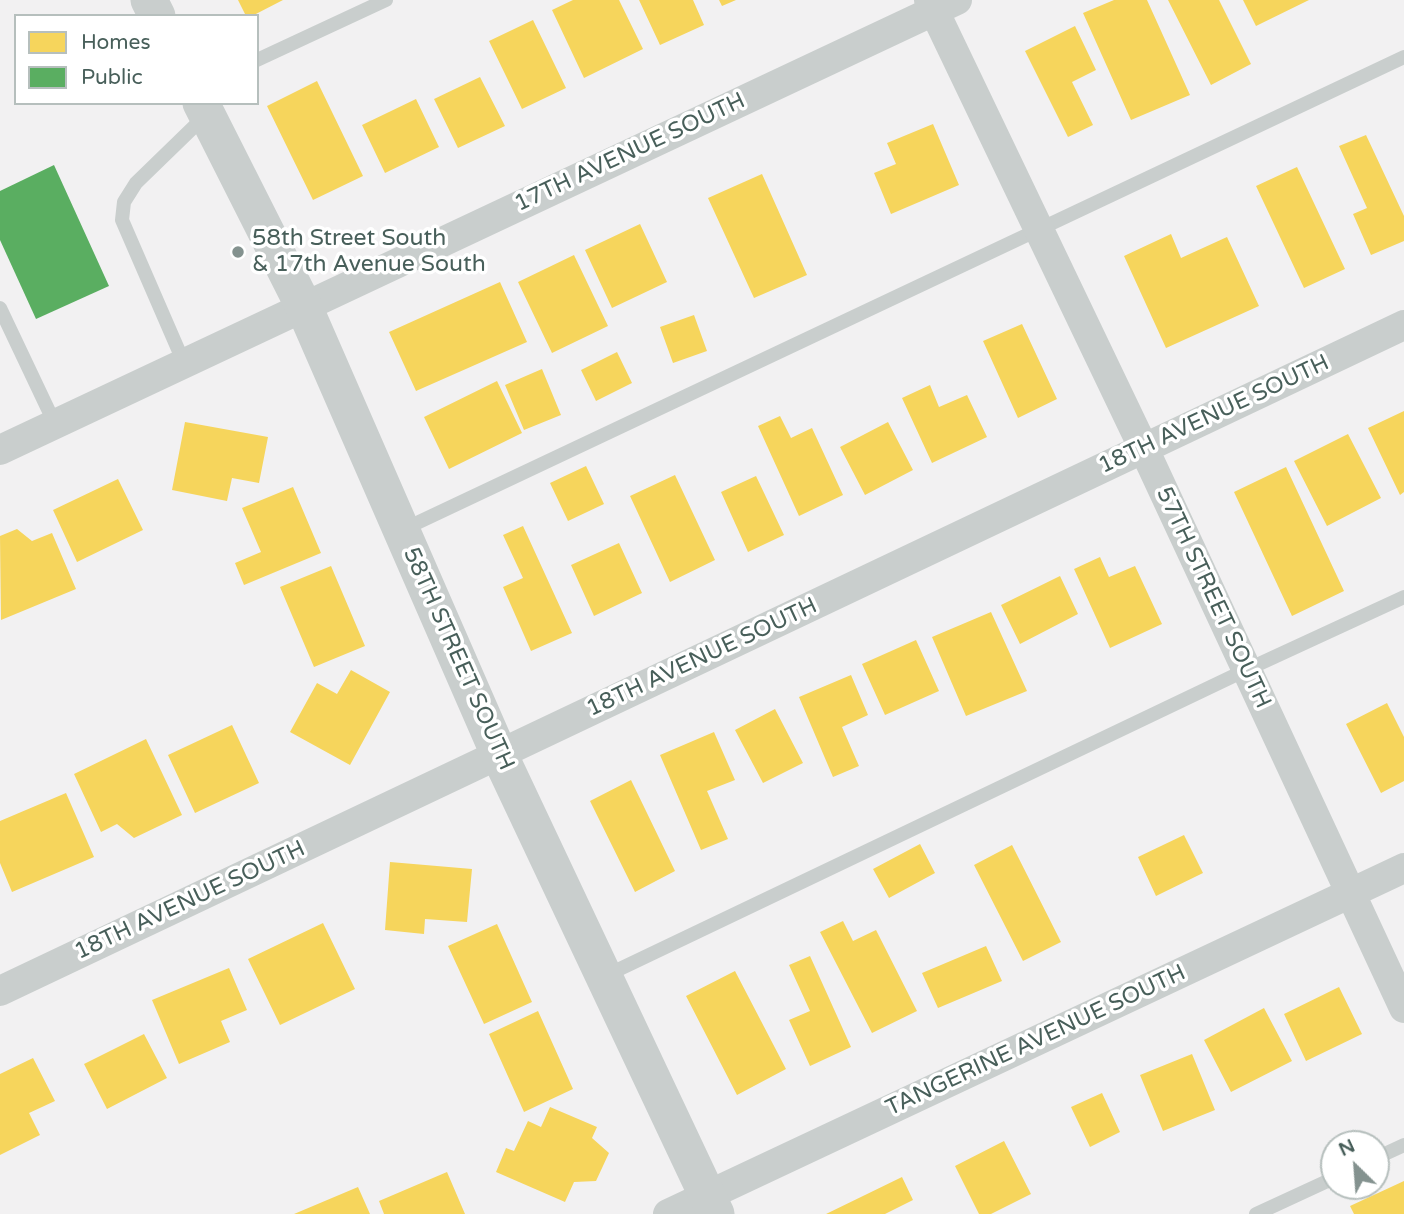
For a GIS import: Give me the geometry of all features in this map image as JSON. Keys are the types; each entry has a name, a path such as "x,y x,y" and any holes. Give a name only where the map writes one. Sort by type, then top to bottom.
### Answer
{"street":[{"name":"57TH STREET SOUTH","path":"940,4 1038,229 1144,449 1404,1008"},
{"name":"17TH AVENUE SOUTH","path":"0,450 940,4"},
{"name":"58TH STREET SOUTH","path":"204,109 304,307 499,754 711,1205"},
{"name":"18TH AVENUE SOUTH","path":"0,990 1404,326"},
{"name":"TANGERINE AVENUE SOUTH","path":"668,1214 711,1205 1404,868"}],"lane":[{"path":"259,59 386,0"},
{"path":"401,530 1404,57"},
{"path":"184,363 122,220 124,202 136,183 204,109"},
{"path":"0,308 55,424"},
{"path":"604,976 1404,597"},
{"path":"1256,1214 1320,1184"}],"building: Homes":[{"path":"238,0 283,0 256,14 245,14"},
{"path":"573,0 619,0 643,49 584,78 552,10"},
{"path":"639,0 693,0 704,25 660,45"},
{"path":"719,0 736,0 722,6"},
{"path":"1114,0 1147,0 1190,95 1131,120 1083,13"},
{"path":"1168,0 1219,0 1251,64 1211,85"},
{"path":"1243,0 1309,0 1256,26"},
{"path":"533,20 566,88 522,109 489,41"},
{"path":"1075,26 1096,70 1072,82 1093,125 1068,137 1025,51"},
{"path":"480,77 505,126 458,148 434,99"},
{"path":"317,81 363,176 313,200 267,106"},
{"path":"416,99 439,147 385,173 362,125"},
{"path":"933,124 959,185 891,214 874,173 896,164 887,143"},
{"path":"1366,135 1404,216 1404,241 1371,255 1353,214 1367,208 1339,146"},
{"path":"1297,167 1345,269 1304,288 1256,186"},
{"path":"762,174 807,275 754,298 708,198"},
{"path":"640,224 667,282 612,308 585,250"},
{"path":"1171,234 1181,258 1227,237 1259,306 1166,348 1124,256"},
{"path":"574,255 608,326 552,353 518,282"},
{"path":"500,282 527,342 416,391 389,332"},
{"path":"694,315 707,351 673,363 660,327"},
{"path":"1022,324 1057,399 1018,418 983,341"},
{"path":"617,352 632,383 596,401 581,370"},
{"path":"542,369 561,415 524,430 505,385"},
{"path":"497,381 522,433 449,469 424,417"},
{"path":"930,385 939,407 967,395 987,437 932,463 902,398"},
{"path":"1404,411 1404,492 1400,495 1368,428"},
{"path":"780,416 791,438 812,428 843,495 799,516 758,426"},
{"path":"185,422 268,437 259,483 232,478 227,501 172,490"},
{"path":"888,422 913,470 865,495 840,447"},
{"path":"1348,434 1381,498 1327,526 1294,461"},
{"path":"586,466 604,504 568,521 550,483"},
{"path":"1286,467 1344,591 1292,616 1234,492"},
{"path":"675,475 715,560 670,582 630,496"},
{"path":"756,476 784,535 748,552 721,492"},
{"path":"118,479 143,530 77,562 53,510"},
{"path":"293,487 321,553 244,585 235,563 261,552 242,508"},
{"path":"523,526 572,633 531,651 503,587 523,578 503,535"},
{"path":"17,529 32,541 52,533 76,589 1,620 0,536"},
{"path":"619,543 642,593 594,616 571,565"},
{"path":"1100,557 1109,577 1135,566 1162,624 1110,648 1074,569"},
{"path":"331,566 365,646 314,667 280,587"},
{"path":"1060,576 1078,614 1020,644 1001,605"},
{"path":"991,612 1027,691 966,716 932,637"},
{"path":"916,640 939,691 885,715 862,664"},
{"path":"351,670 390,692 350,765 290,732 317,683 337,694"},
{"path":"851,675 868,715 842,727 859,766 833,777 799,697"},
{"path":"1387,703 1404,737 1404,781 1381,793 1346,724"},
{"path":"775,709 803,763 763,783 735,730"},
{"path":"232,725 259,783 195,813 168,755"},
{"path":"714,732 735,780 707,791 728,839 701,850 660,755"},
{"path":"146,739 182,815 134,838 117,824 101,832 74,774"},
{"path":"631,780 675,871 635,892 590,801"},
{"path":"66,793 94,857 12,892 0,863 0,821"},
{"path":"1184,835 1203,873 1156,896 1138,857"},
{"path":"920,844 935,873 889,898 873,869"},
{"path":"1012,845 1061,942 1023,961 974,865"},
{"path":"390,862 472,869 467,922 425,919 424,934 385,930"},
{"path":"843,921 853,941 876,930 917,1011 872,1033 820,932"},
{"path":"323,923 355,989 280,1025 248,959"},
{"path":"497,924 532,1002 484,1024 448,946"},
{"path":"986,946 1002,981 938,1008 922,973"},
{"path":"810,956 851,1047 810,1066 789,1020 810,1011 789,965"},
{"path":"229,968 247,1010 221,1021 230,1042 179,1064 152,1000"},
{"path":"735,971 786,1069 737,1095 686,996"},
{"path":"1339,987 1362,1034 1306,1061 1284,1014"},
{"path":"1264,1008 1292,1061 1231,1092 1204,1040"},
{"path":"538,1011 573,1089 524,1112 489,1034"},
{"path":"144,1034 167,1078 107,1109 84,1064"},
{"path":"1192,1054 1215,1110 1163,1131 1140,1075"},
{"path":"33,1058 55,1101 29,1113 40,1135 0,1155 0,1074"},
{"path":"1102,1093 1120,1132 1090,1147 1071,1107"},
{"path":"550,1107 597,1127 592,1138 609,1153 596,1181 574,1182 565,1202 496,1172 506,1148 514,1151 528,1121 541,1127"},
{"path":"1004,1141 1031,1194 991,1214 979,1214 955,1166"},
{"path":"447,1172 465,1214 384,1214 379,1201"},
{"path":"902,1177 913,1200 885,1214 826,1214"},
{"path":"1404,1181 1404,1214 1354,1214 1350,1206 1363,1200 1390,1200 1390,1187"},
{"path":"358,1187 370,1214 294,1214"}],"building: Public":[{"path":"54,165 109,286 36,319 0,240 0,191"}],"place":[{"name":"58th Street South & 17th Avenue South","path":"238,252"}]}
